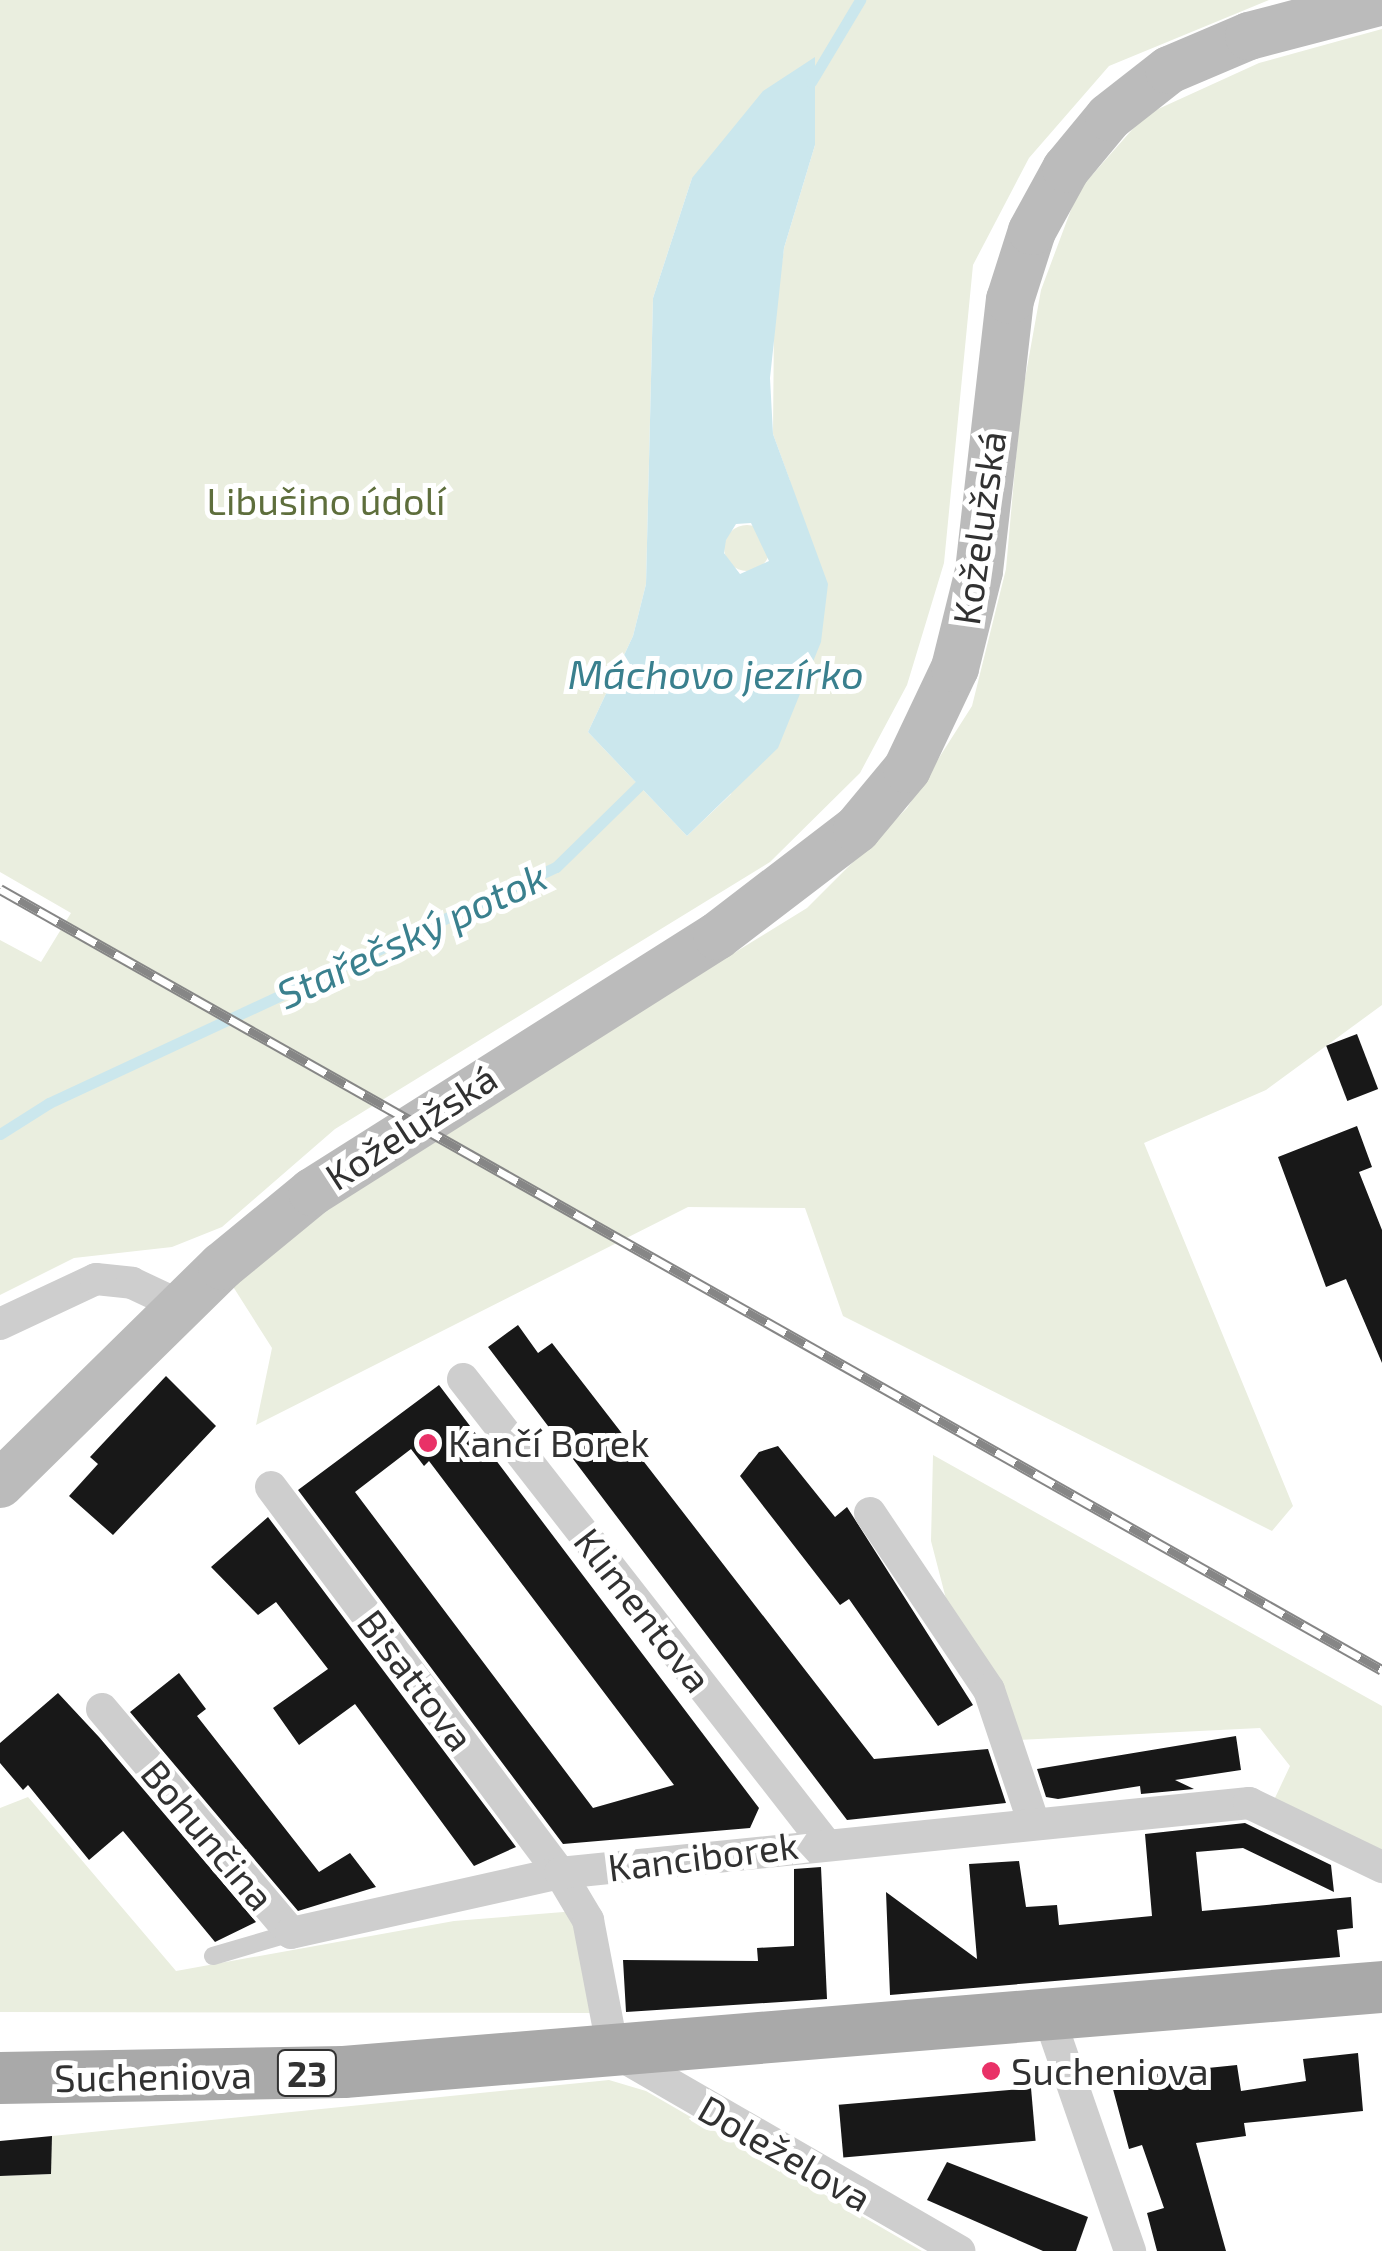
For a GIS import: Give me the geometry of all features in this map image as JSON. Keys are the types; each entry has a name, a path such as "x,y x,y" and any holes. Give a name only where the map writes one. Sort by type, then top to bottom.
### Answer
{"main road":[{"name":"Koželužská","path":"0,1484 181,1306 344,1170 717,936 857,829 906,768 955,668 979,571 1010,300 1032,231 1066,169 1109,117 1169,70 1250,36 1382,1"},
{"name":"Sucheniova","path":"0,2078 344,2072 1382,1987"}],"street":[{"path":"0,1324 96,1279 132,1283 181,1306"},
{"name":"Klimentova","path":"462,1378 824,1842"},
{"name":"Bisattova","path":"271,1487 560,1873"},
{"path":"870,1512 989,1690 1033,1821"},
{"name":"Bohunčina","path":"102,1708 291,1933 560,1873"},
{"name":"Kanciborek","path":"613,2052 588,1920 560,1873 824,1842 1248,1803 1382,1867"},
{"path":"599,1869 613,2052"},
{"path":"1049,2017 1130,2251"},
{"name":"Doleželova","path":"613,2052 959,2251"}],"lane":[{"path":"213,1956 291,1933"}],"green space":[{"name":"Libušino údolí","path":"0,0 1269,0 1109,66 1029,158 973,265 944,563 907,685 860,773 770,862 335,1129 222,1227 172,1247 74,1258 0,1295 0,940 41,962 71,913 0,872","holes":["815,145 784,248 774,318 773,434 790,481 731,794 687,836 588,732 633,636 646,584 653,298 692,178"]},
{"path":"1382,29 1382,1005 1266,1090 1144,1143 1293,1506 1272,1531 843,1316 805,1208 688,1207 256,1425 272,1348 232,1285 370,1177 807,908 907,808 972,706 1006,569 1021,401 1041,290 1078,191 1145,115 1259,63"},
{"path":"747,525 763,532 770,548 763,564 747,571 731,564 724,548 731,532"},
{"path":"933,1455 1382,1706 1382,1857 1274,1800 1290,1766 1260,1728 1018,1740 966,1676 931,1541"},
{"path":"28,1797 176,1971 454,1921 588,1910 596,2013 0,2012 0,1808"},
{"path":"609,2080 646,2091 922,2251 0,2251 0,2176 50,2174 52,2136"}],"water":[{"name":"Máchovo jezírko","path":"815,57 815,145 784,248 770,378 773,434 828,584 821,642 778,748 687,836 588,732 633,636 646,584 653,298 692,178 763,91","holes":["751,523 769,561 740,574 724,553 726,540 736,524"]}],"building":[{"path":"1357,1034 1378,1089 1347,1101 1326,1046"},
{"path":"1357,1126 1372,1167 1359,1172 1382,1230 1382,1363 1346,1279 1326,1287 1278,1157"},
{"path":"518,1325 538,1353 552,1343 874,1759 988,1749 1006,1803 847,1820 488,1347"},
{"path":"166,1376 216,1426 113,1535 69,1496 98,1464 90,1457"},
{"path":"439,1385 759,1808 750,1828 563,1844 298,1490","holes":["411,1449 424,1466 429,1461 674,1785 593,1808 355,1492"]},
{"path":"778,1446 835,1517 847,1507 973,1705 938,1726 849,1599 840,1605 740,1476 759,1452"},
{"path":"268,1517 516,1847 474,1866 355,1704 299,1745 273,1708 328,1669 276,1602 258,1615 211,1567"},
{"path":"179,1673 206,1709 197,1716 319,1872 350,1853 376,1887 298,1911 130,1712"},
{"path":"58,1693 256,1922 215,1942 123,1831 89,1860 28,1785 23,1790 0,1763 0,1743"},
{"path":"1236,1736 1241,1770 1175,1780 1194,1789 1141,1794 1140,1786 1058,1799 1046,1797 1037,1769"},
{"path":"1245,1823 1331,1865 1334,1892 1243,1848 1196,1852 1202,1911 1351,1897 1353,1928 1337,1930 1340,1957 890,1995 886,1892 977,1959 969,1864 1019,1861 1026,1907 1057,1905 1059,1925 1152,1916 1145,1834"},
{"path":"821,1867 827,1999 626,2012 623,1960 758,1961 757,1948 794,1946 794,1869"},
{"path":"1358,2053 1363,2111 1244,2123 1246,2136 1196,2143 1226,2251 1157,2251 1147,2213 1164,2208 1142,2145 1129,2149 1110,2078 1237,2065 1241,2091 1306,2081 1303,2059"},
{"path":"1031,2088 1036,2141 843,2158 839,2105"},
{"path":"52,2136 51,2174 0,2176 0,2141"},
{"path":"947,2162 1088,2217 1076,2251 1043,2251 927,2200"}],"waterway":[{"name":"Stařečský potok","path":"811,82 860,0"},
{"name":"Stařečský potok","path":"0,1134 49,1103 556,867 648,777"}],"railway":[{"path":"0,889 1382,1670"}],"place":[{"name":"Kančí Borek","path":"428,1443"},
{"name":"Sucheniova","path":"991,2071"}]}
